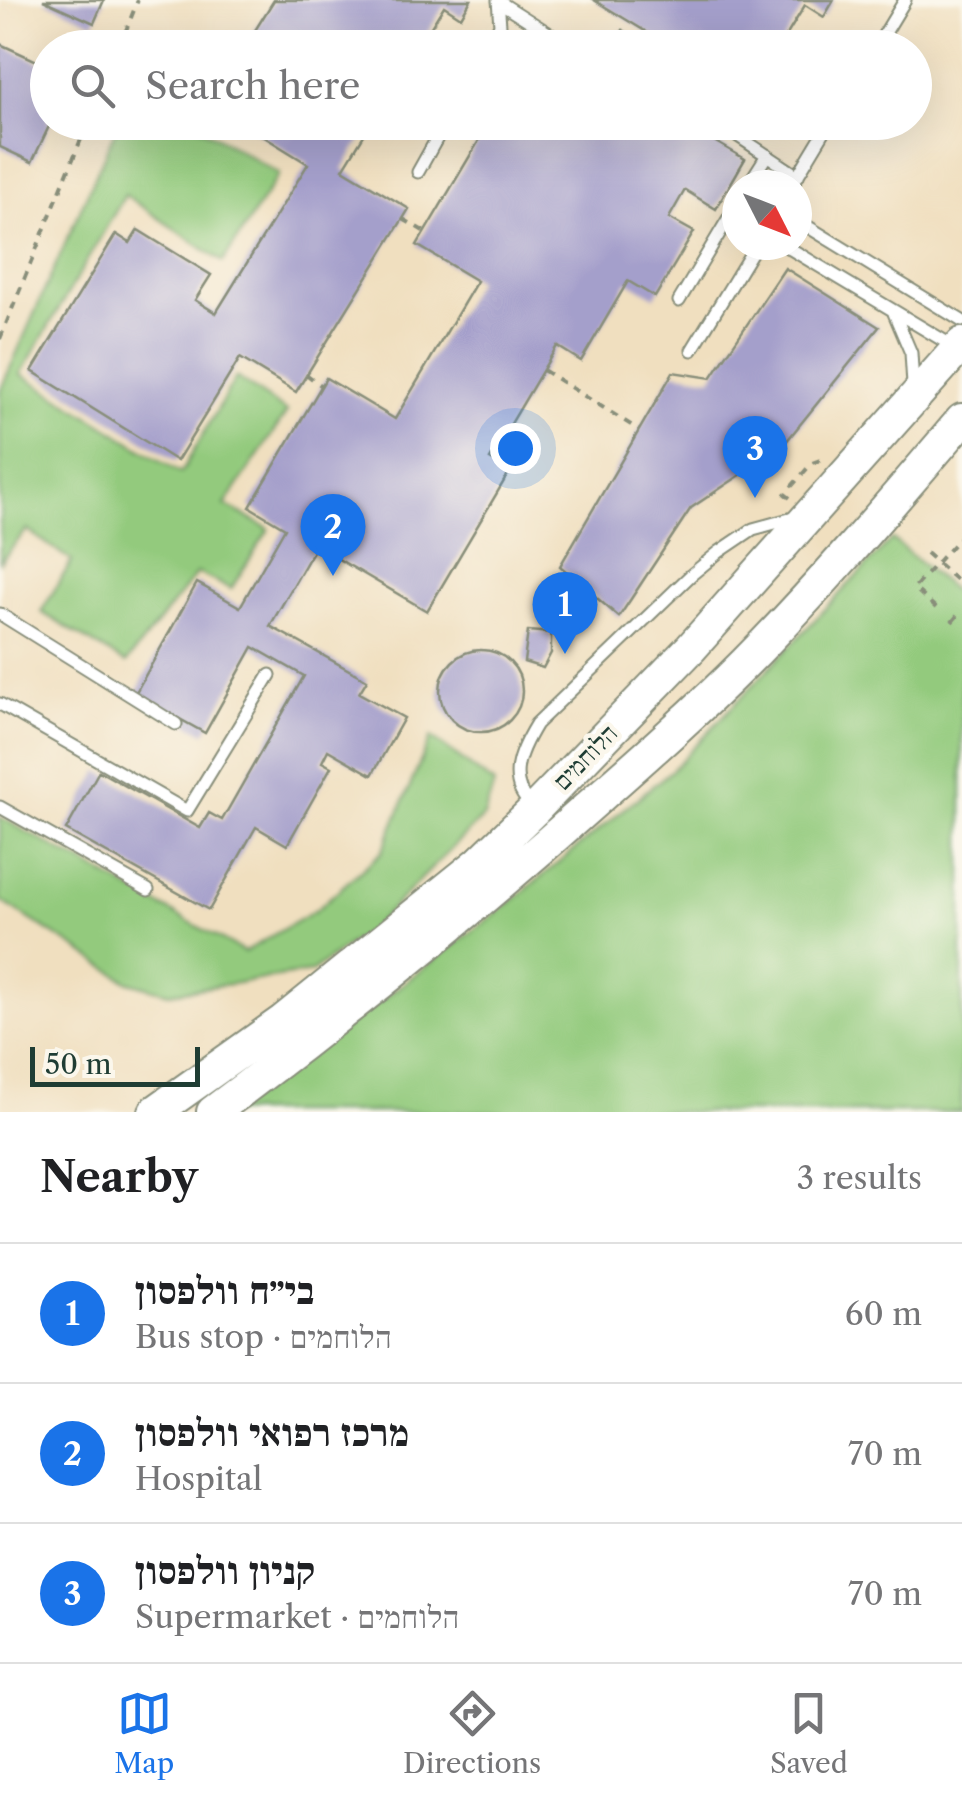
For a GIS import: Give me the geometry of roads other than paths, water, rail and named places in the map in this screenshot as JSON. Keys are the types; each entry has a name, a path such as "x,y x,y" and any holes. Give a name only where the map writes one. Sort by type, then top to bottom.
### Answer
{"main road":[{"name":"הלוחמים","path":"154,1112 282,1021 479,863 691,648 798,503 904,409 961,338"},
{"name":"הלוחמים","path":"213,1112 414,958 694,712 747,661 962,420"},
{"path":"926,462 962,438"}],"lane":[{"path":"497,30 498,0"},
{"path":"498,0 544,30"},
{"path":"887,30 905,0"},
{"path":"418,172 436,140"},
{"path":"744,140 784,170"},
{"path":"801,170 819,140"},
{"path":"758,170 767,155"},
{"path":"679,301 722,229"},
{"path":"812,231 961,338"},
{"path":"692,350 747,260"},
{"path":"809,260 892,309 961,338"},
{"path":"892,309 912,353 913,383 904,409"},
{"path":"585,810 563,817 535,809 521,794 517,776 526,740 536,724 691,575 753,529 798,503"},
{"path":"0,614 176,724"},
{"path":"0,704 187,810 270,675"},
{"path":"0,807 148,890"}],"place":[{"name":"קניון וולפסון","path":"755,498"},
{"name":"מרכז רפואי וולפסון","path":"333,576"},
{"name":"בי״ח וולפסון","path":"565,654"}]}
